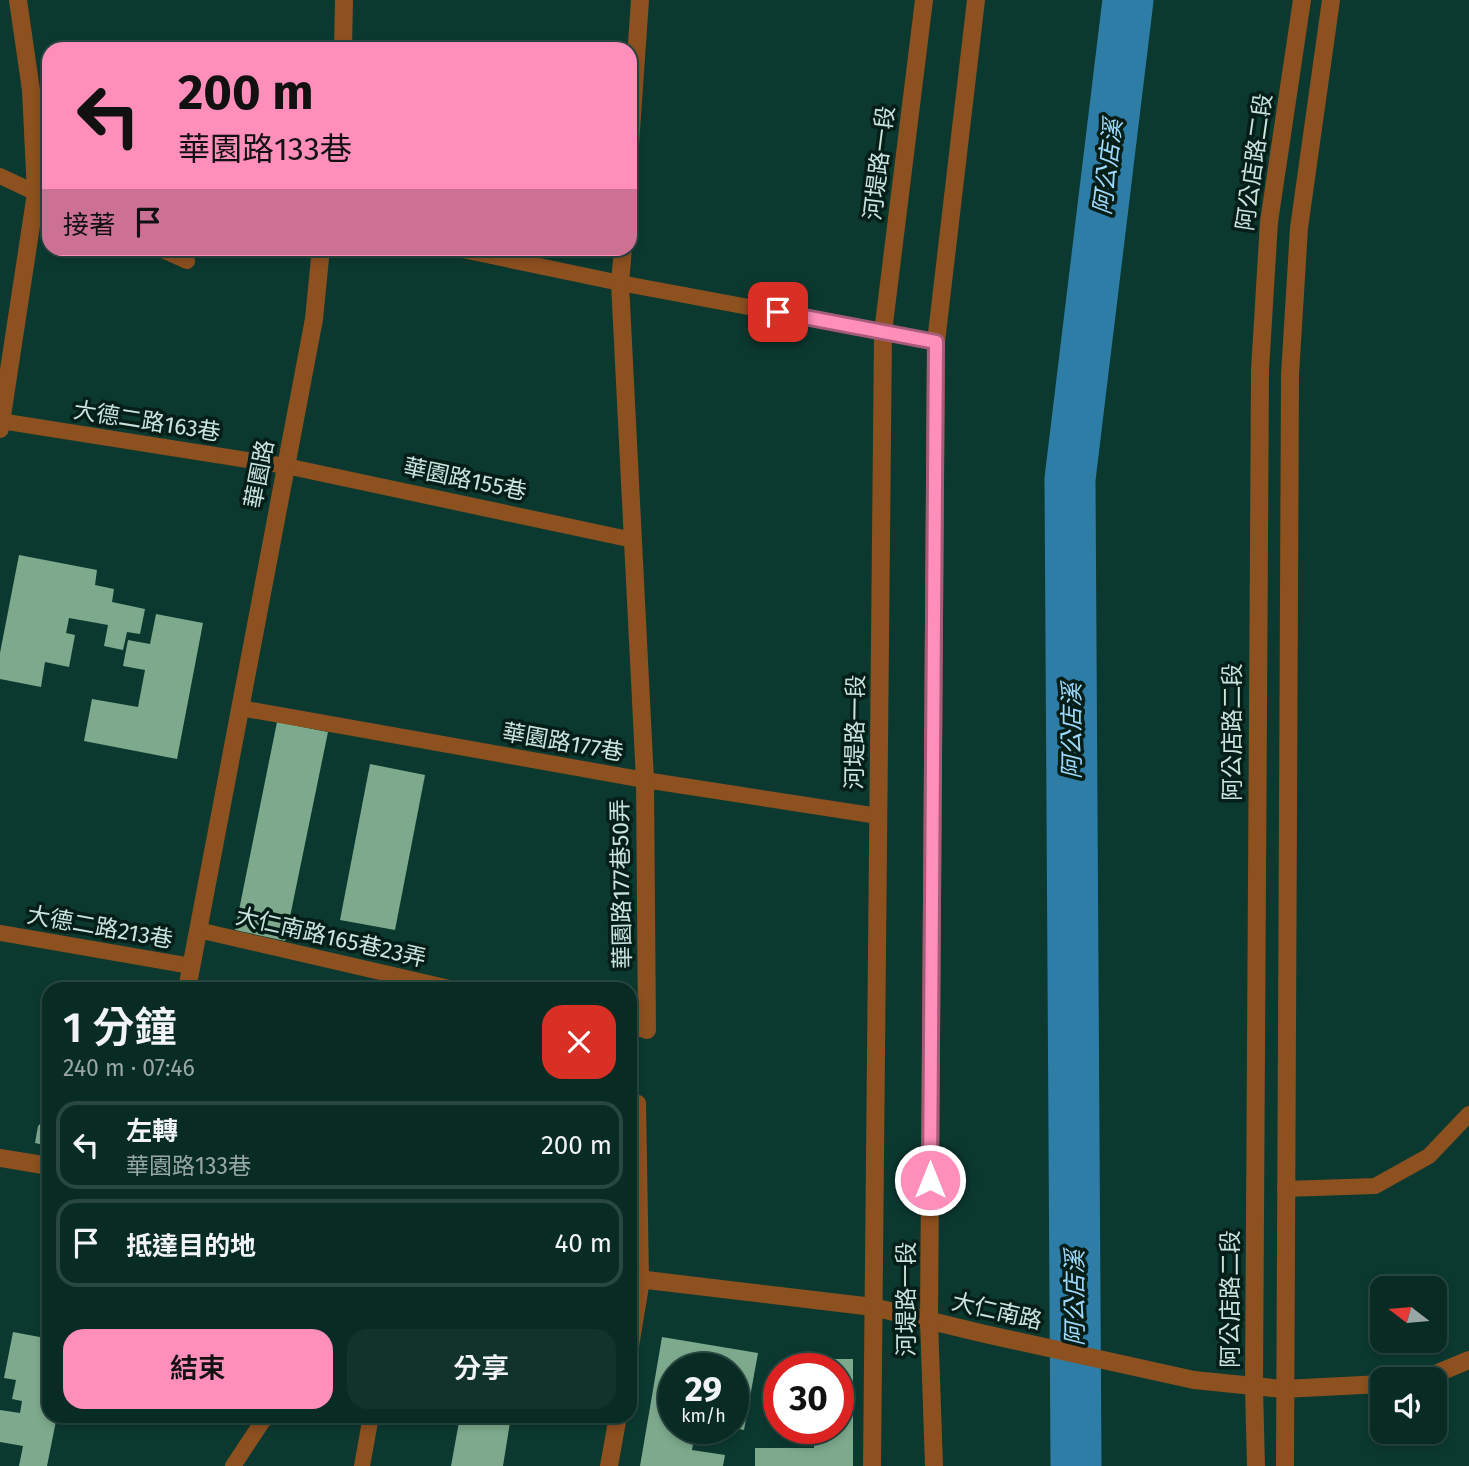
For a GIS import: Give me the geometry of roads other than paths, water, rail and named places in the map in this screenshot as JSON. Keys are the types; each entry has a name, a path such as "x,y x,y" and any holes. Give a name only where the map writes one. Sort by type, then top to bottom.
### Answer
{"street":[{"path":"1,424 42,196 18,0"},
{"path":"343,42 344,0"},
{"path":"636,42 640,0"},
{"name":"河堤路一段","path":"872,1466 883,332 923,0"},
{"name":"河堤路一段","path":"934,1466 929,1320 936,342 976,0"},
{"name":"阿公店路二段","path":"1256,1466 1254,1387 1260,370 1269,222 1302,0"},
{"path":"1284,1466 1290,375 1299,228 1331,0"},
{"name":"華園路","path":"188,982 314,319 320,256"},
{"path":"622,256 620,284 645,780"},
{"name":"華園路177巷50弄","path":"639,1029 645,780"},
{"path":"0,1158 42,1165"},
{"name":"大仁南路","path":"637,1279 873,1307 1194,1380 1283,1389 1370,1385"},
{"path":"1447,1369 1469,1360"},
{"path":"609,1466 617,1423"}],"lane":[{"path":"0,176 42,196"},
{"path":"176,256 187,261"},
{"path":"490,256 620,284 936,342"},
{"name":"大德二路163巷","path":"1,424 286,466"},
{"name":"華園路155巷","path":"286,466 633,540"},
{"name":"華園路177巷","path":"240,708 645,780 878,816"},
{"name":"大仁南路165巷23弄","path":"198,930 424,982"},
{"name":"大德二路213巷","path":"0,933 191,966"},
{"path":"637,1191 638,1103"},
{"path":"1285,1189 1375,1186 1429,1156 1469,1114"},
{"path":"233,1466 261,1423"},
{"path":"362,1466 370,1423"}],"waterway":[{"name":"阿公店溪","path":"1076,1466 1070,479 1128,0"}]}
